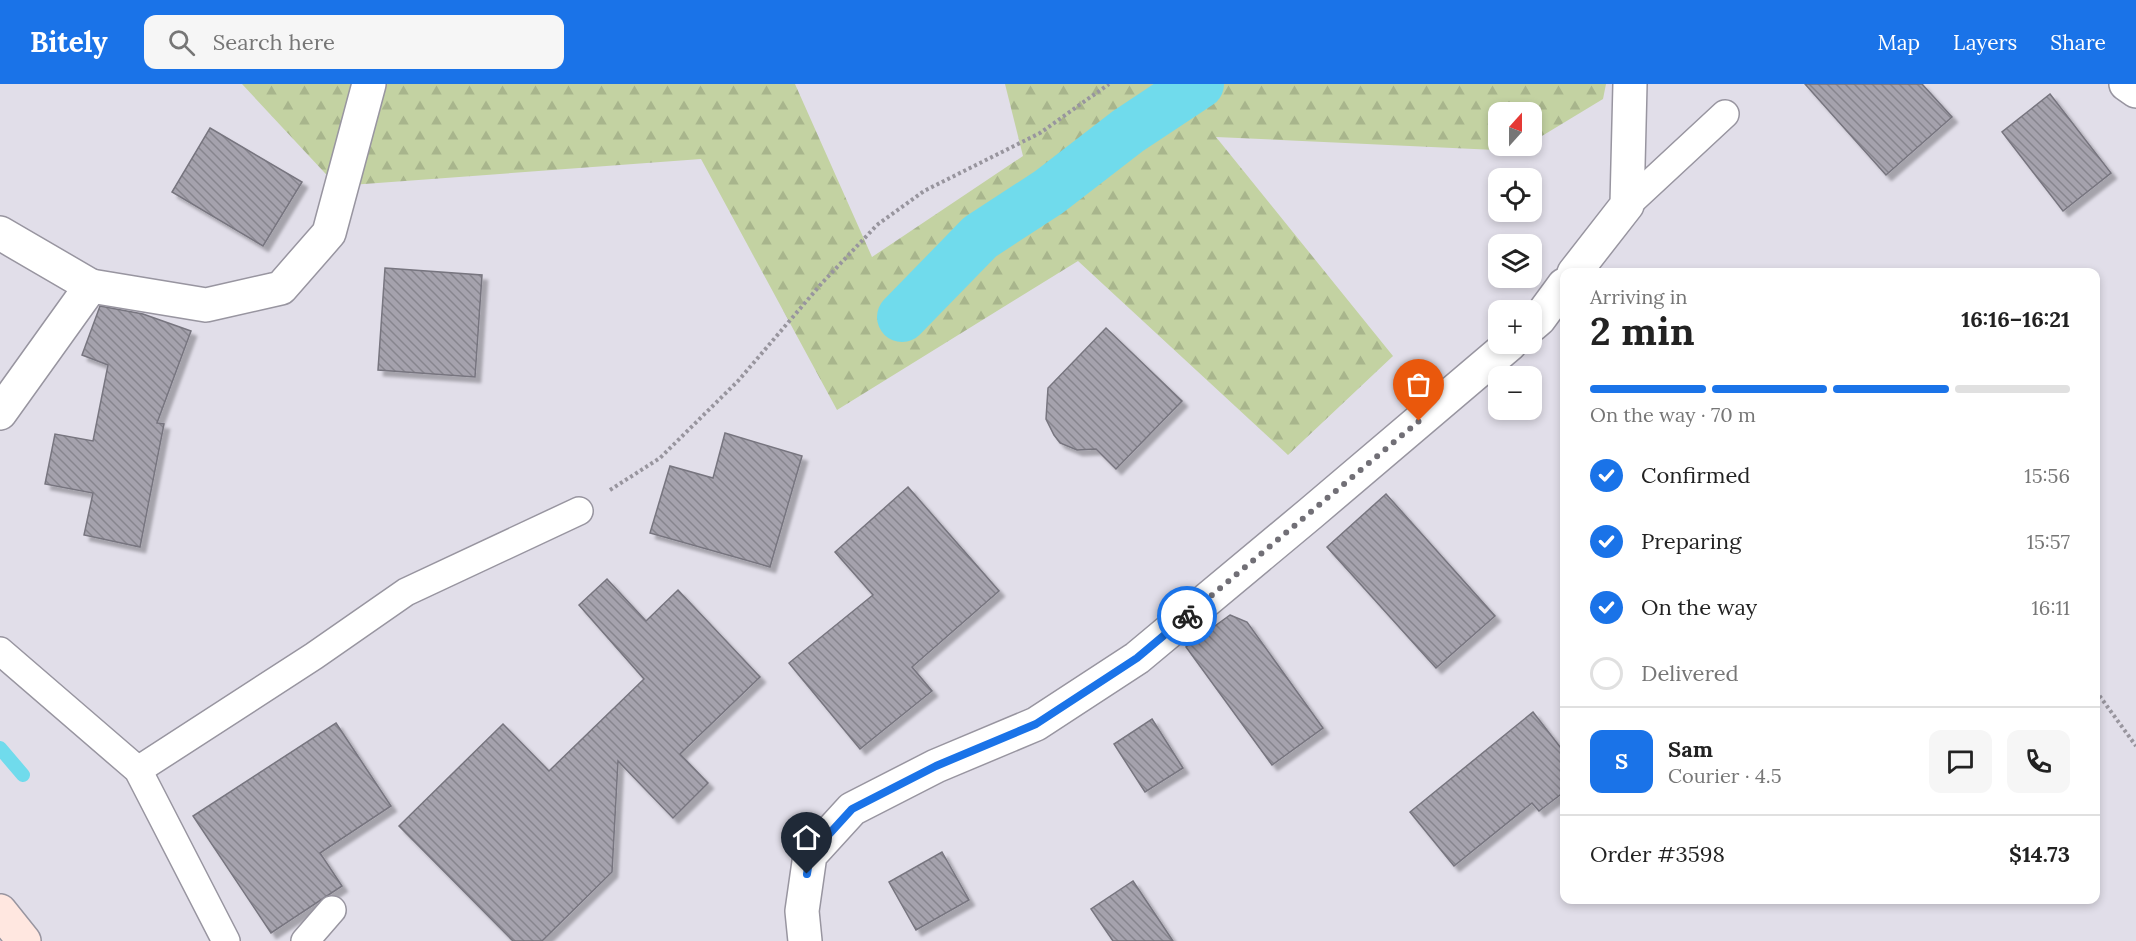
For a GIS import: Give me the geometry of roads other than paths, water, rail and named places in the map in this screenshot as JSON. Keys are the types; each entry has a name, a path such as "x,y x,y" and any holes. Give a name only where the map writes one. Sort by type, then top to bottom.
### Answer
{"street":[{"path":"0,233 91,286 206,305 281,288 329,233 369,84"},
{"path":"1578,268 1627,205 1630,84"},
{"path":"2126,84 2136,91"},
{"path":"0,413 91,286"},
{"path":"1542,312 1560,290"},
{"path":"805,941 802,911 810,855 852,809 936,766 1036,724 1137,658 1498,354"},
{"path":"0,911 24,941"}],"lane":[{"path":"1627,205 1725,114"},
{"path":"138,770 314,656 406,592 579,511"},
{"path":"0,651 138,770 226,941"},
{"path":"305,941 332,910"}],"waterway":[{"path":"902,317 980,237 1049,192 1128,131 1199,84"},
{"path":"0,748 23,775"}]}
